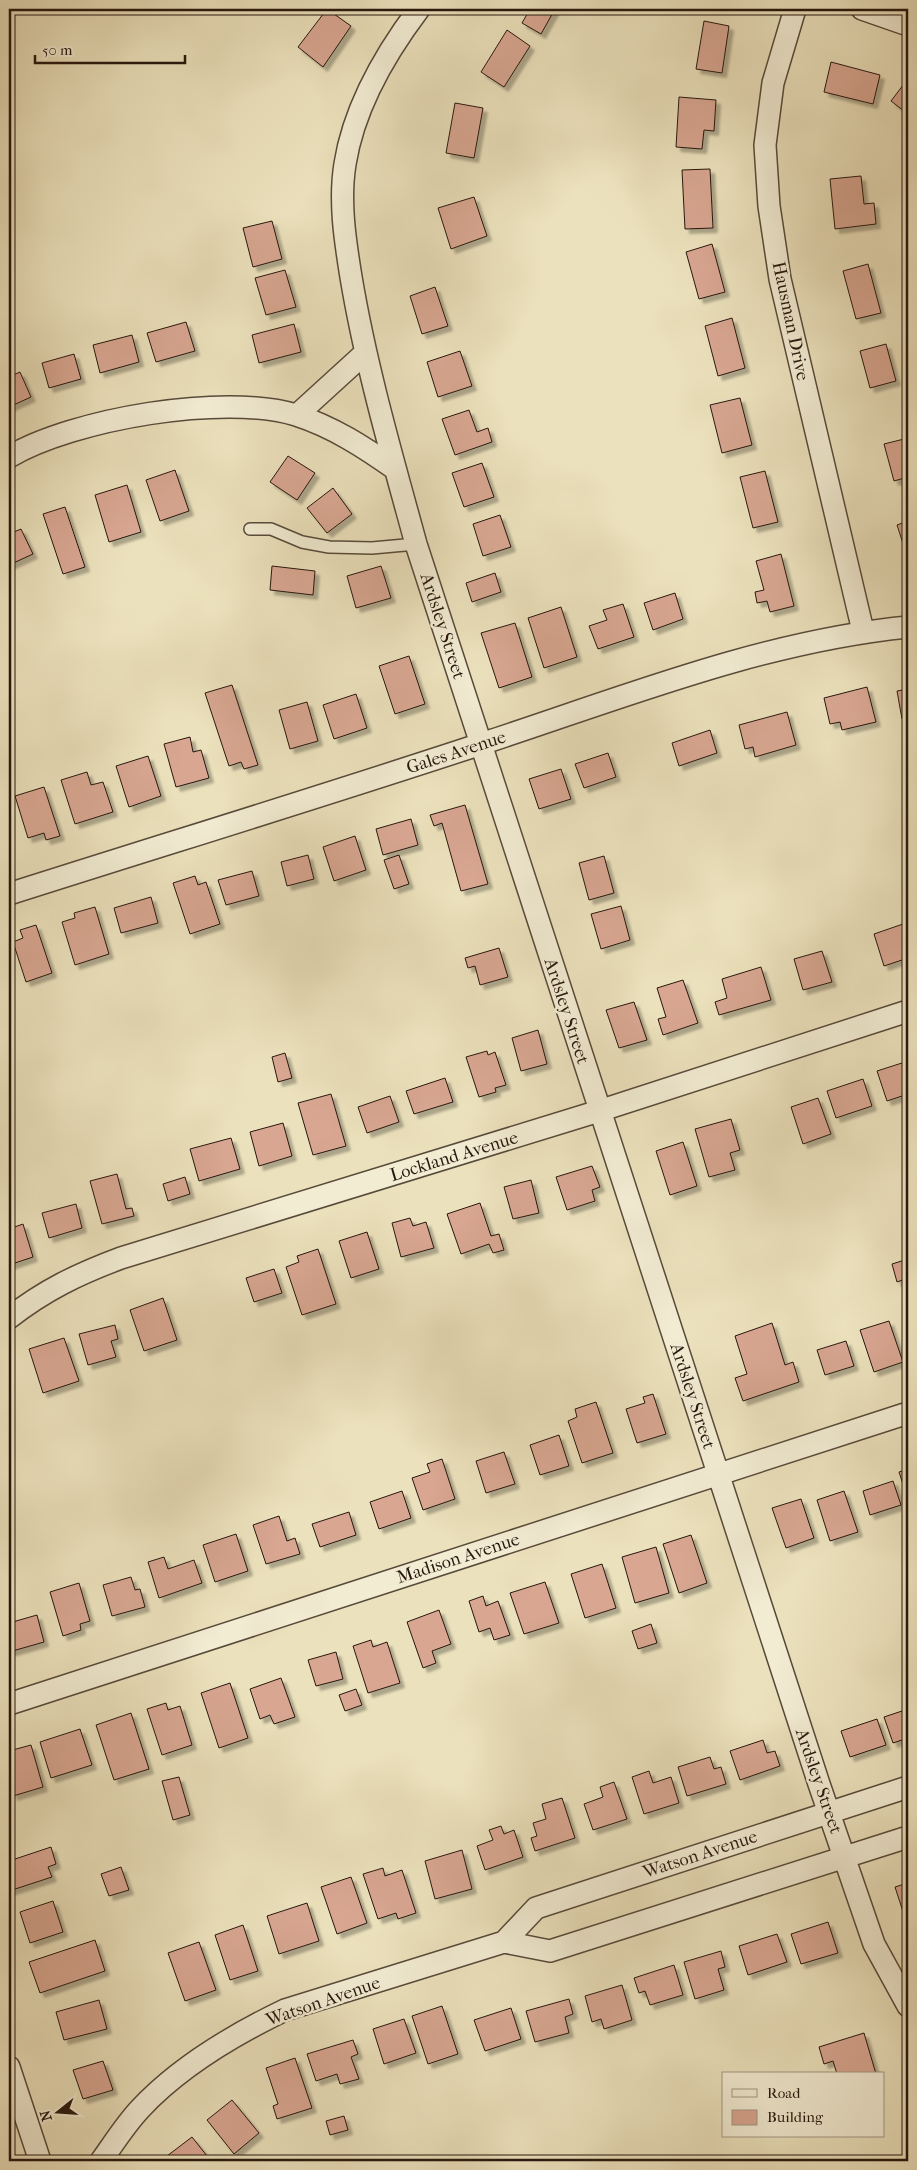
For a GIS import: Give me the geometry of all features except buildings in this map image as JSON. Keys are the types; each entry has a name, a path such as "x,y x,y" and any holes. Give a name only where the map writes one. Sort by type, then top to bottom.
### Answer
{"street":[{"name":"Ardsley Street","path":"419,9 384,60 364,102 351,137 345,164 342,191 346,245 366,353 416,544 599,1112 819,1784 874,1944 908,2006"},
{"name":"Hausman Drive","path":"795,9 773,83 765,145 769,206 780,279 863,631"},
{"path":"862,9 908,25"},
{"path":"296,415 366,353"},
{"path":"9,456 64,434 109,422 180,409 224,406 266,408 296,415 350,437 395,469"},
{"name":"Gales Avenue","path":"9,894 482,744 717,666 863,631 908,627"},
{"name":"Lockland Avenue","path":"9,1318 34,1299 75,1276 121,1258 599,1112 908,1011"},
{"name":"Madison Avenue","path":"9,1704 908,1413"},
{"name":"Watson Avenue","path":"504,1942 536,1908 908,1787"},
{"name":"Watson Avenue","path":"101,2161 141,2107 175,2077 212,2050 252,2026 286,2010 504,1942 550,1951 908,1837"},
{"path":"9,2067 40,2161"}],"lane":[{"path":"250,529 271,529 302,542 329,547 372,548 416,544"}]}
